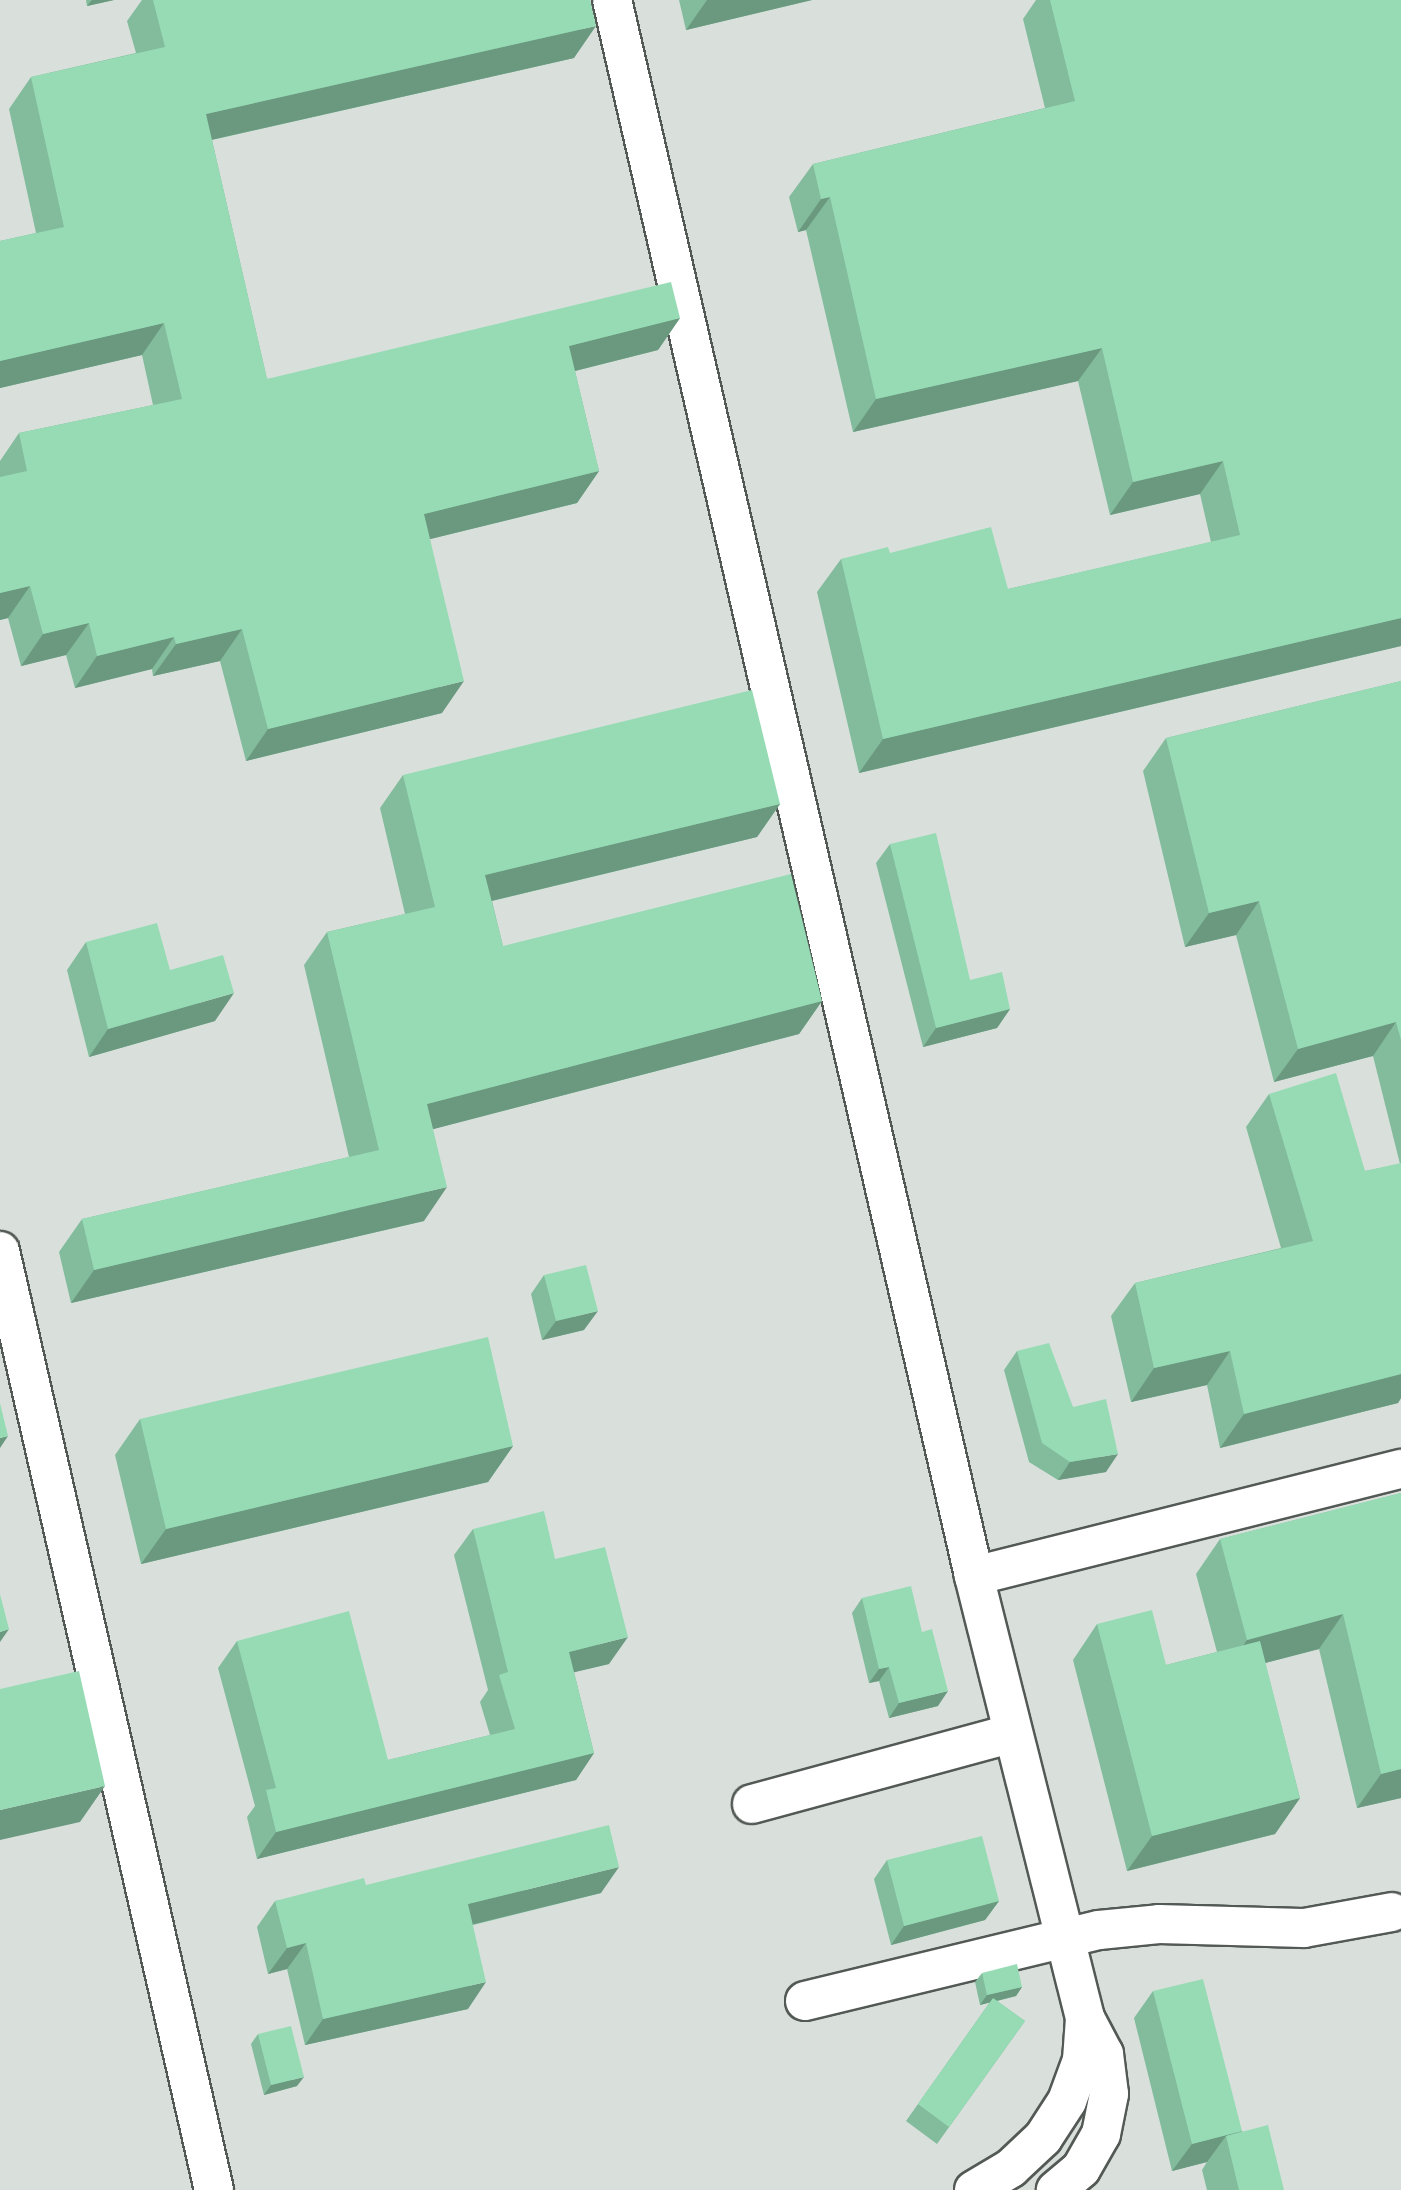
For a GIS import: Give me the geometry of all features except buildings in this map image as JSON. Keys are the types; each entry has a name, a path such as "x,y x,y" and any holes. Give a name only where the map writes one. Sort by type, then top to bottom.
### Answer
{"lane":[{"path":"612,0 974,1576 1085,2018 1104,2054 1109,2094 1101,2134 1081,2169 1056,2190"},
{"path":"0,1251 214,2190"},
{"path":"974,1576 1401,1469"},
{"path":"752,1804 1013,1733"},
{"path":"805,2001 1065,1937 1159,1924 1304,1928 1392,1912"},
{"path":"974,2190 1011,2168 1043,2138 1067,2101 1082,2060 1085,2018"}]}
